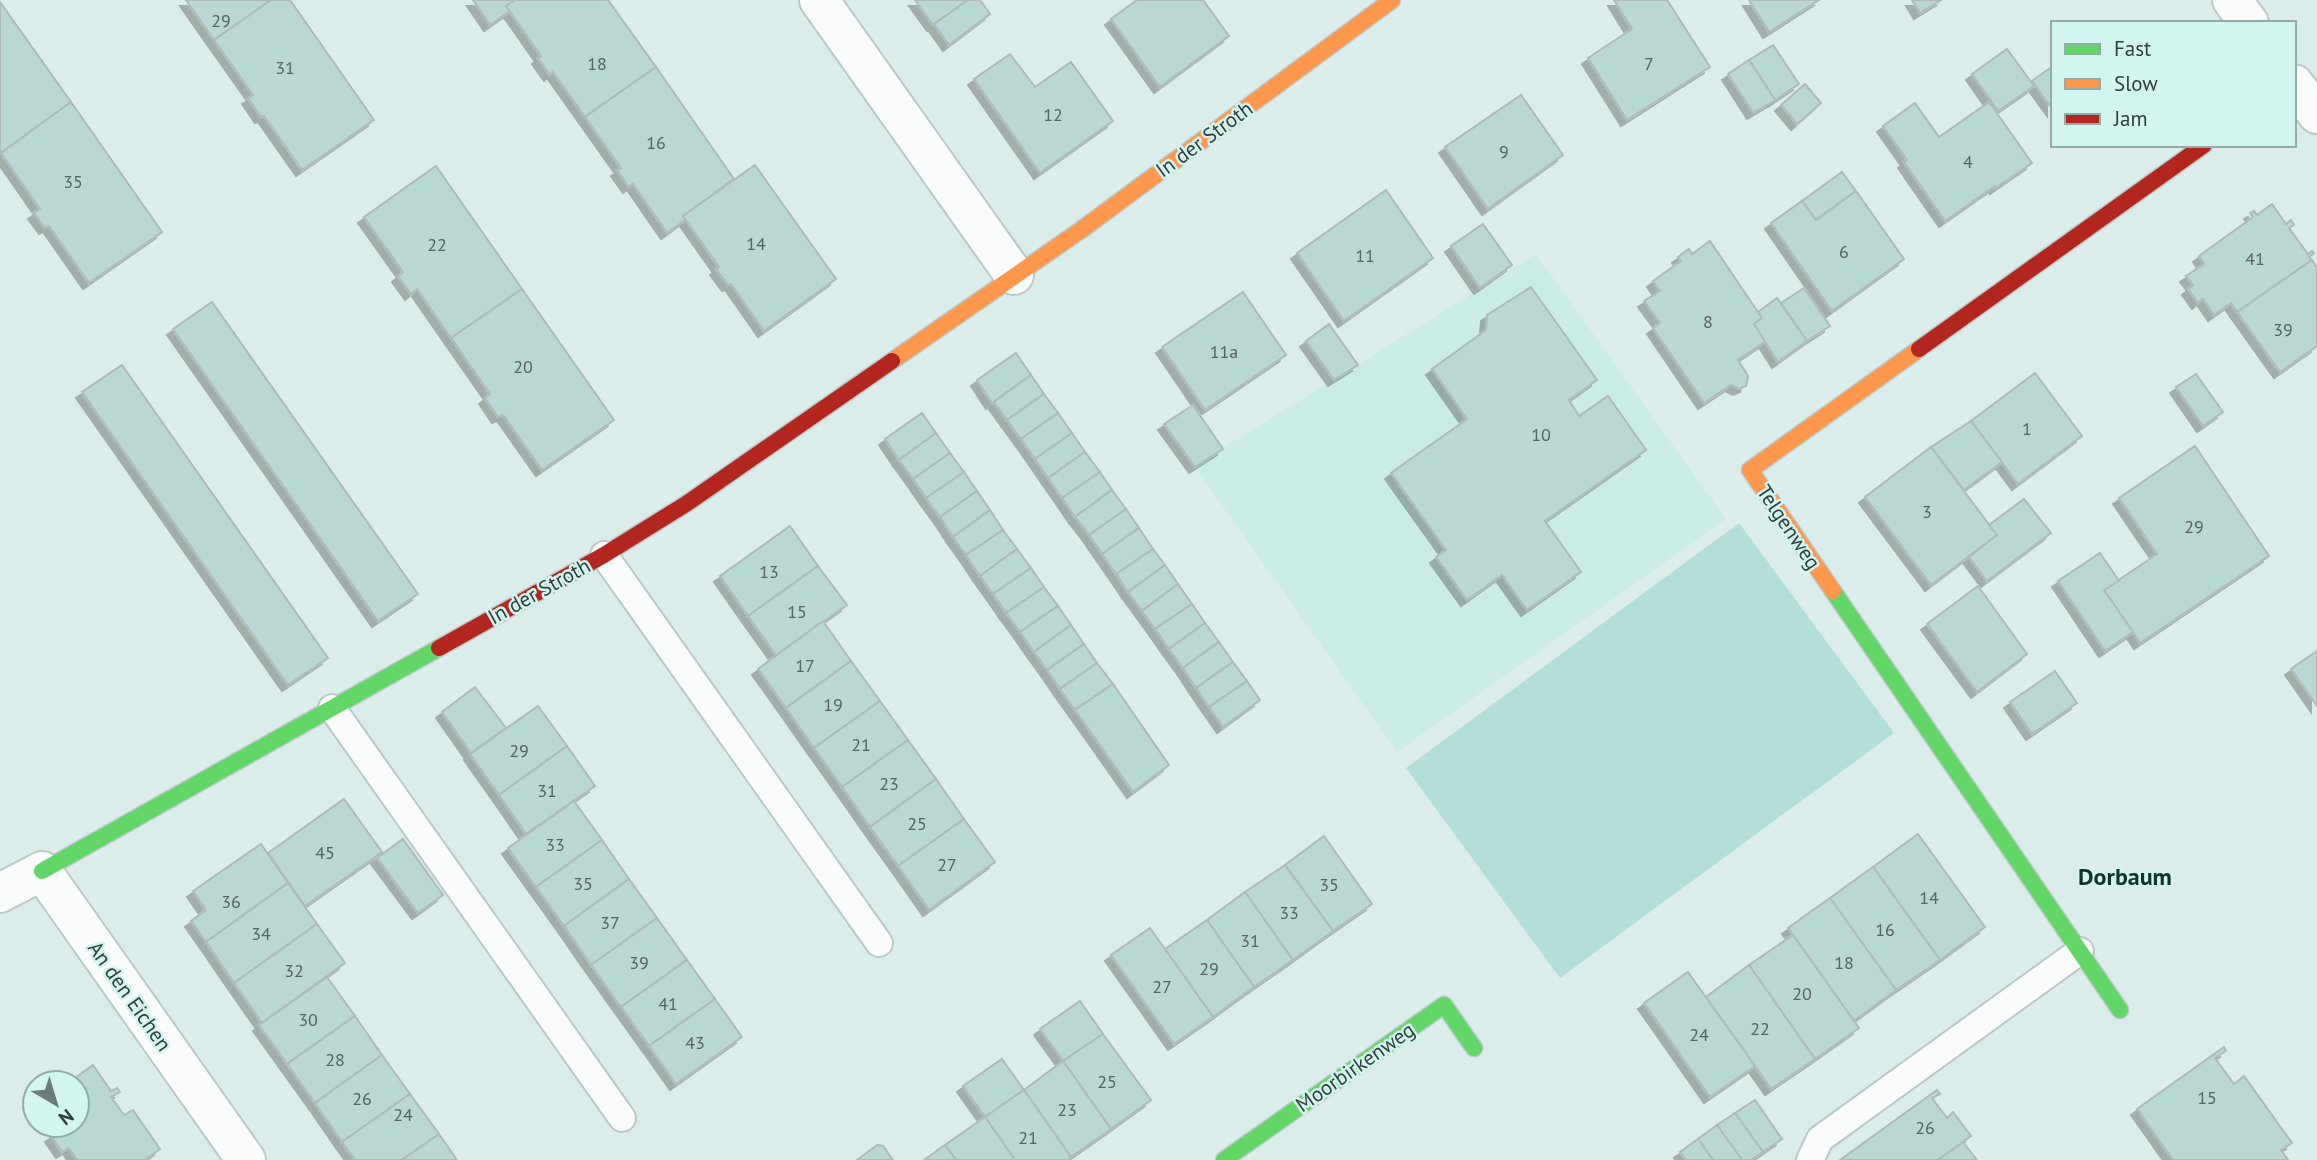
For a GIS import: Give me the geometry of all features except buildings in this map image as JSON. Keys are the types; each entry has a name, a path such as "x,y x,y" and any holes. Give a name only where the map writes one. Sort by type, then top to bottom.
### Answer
{"street":[{"path":"819,0 1014,275"},
{"name":"In der Stroth","path":"42,870 604,555 732,472 1081,230 1392,0"},
{"path":"2232,0 2248,21"},
{"path":"2296,87 2317,114"},
{"name":"Telgenweg","path":"2120,1010 1750,470 2201,147"},
{"path":"0,893 42,870"},
{"name":"An den Eichen","path":"42,870 246,1160"},
{"name":"Moorbirkenweg","path":"1224,1160 1444,1004 1474,1048"}],"lane":[{"path":"604,555 879,943"},
{"path":"332,708 622,1118"},
{"path":"1810,1160 1820,1139 2080,951"}],"shaded area":[{"path":"1536,254 1726,519 1397,752 1194,466"},
{"path":"1739,523 1894,733 1560,978 1406,768"}],"traffic: fast":[{"path":"1833,591 2120,1010"},
{"path":"42,871 439,648"},
{"path":"1224,1160 1444,1005 1474,1048"}],"traffic: slow":[{"path":"892,361 1081,230 1392,0"},
{"path":"1833,591 1750,470 1919,349"}],"traffic: jam":[{"path":"1919,349 2201,147"},
{"path":"439,648 604,555 686,504 892,361"}],"district":[{"name":"Dorbaum","path":"2125,876"}]}
